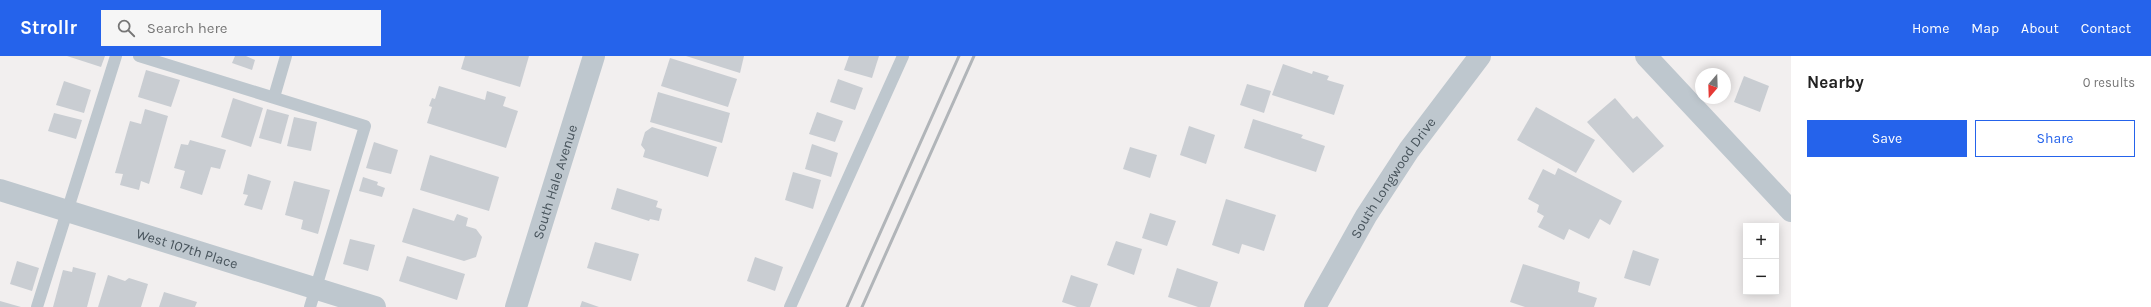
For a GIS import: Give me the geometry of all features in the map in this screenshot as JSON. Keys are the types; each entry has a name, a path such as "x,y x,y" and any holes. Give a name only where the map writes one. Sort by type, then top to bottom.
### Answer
{"street":[{"name":"South Hale Avenue","path":"516,307 594,56"},
{"name":"South Longwood Drive","path":"1315,307 1366,216 1409,150 1480,56"},
{"path":"1646,56 1791,211"},
{"name":"West 107th Place","path":"0,190 67,211 313,298 375,307"}],"lane":[{"path":"38,307 116,56"},
{"path":"139,56 365,126 313,298"},
{"path":"274,98 286,56"},
{"path":"790,307 903,56"}],"building":[{"path":"67,56 105,56 101,67"},
{"path":"235,56 246,56 255,60 252,70 232,63"},
{"path":"465,56 529,56 520,87 461,69"},
{"path":"686,56 744,56 740,73"},
{"path":"849,56 879,56 872,78 844,70"},
{"path":"670,58 737,79 728,107 661,86"},
{"path":"1283,64 1312,74 1313,71 1329,76 1327,80 1344,85 1334,115 1272,95"},
{"path":"146,70 180,80 171,107 138,97"},
{"path":"1744,76 1769,86 1760,112 1734,102"},
{"path":"838,79 863,88 855,110 830,102"},
{"path":"64,81 91,90 84,113 56,105"},
{"path":"1247,84 1271,91 1264,113 1240,105"},
{"path":"439,86 485,100 487,91 506,97 503,106 518,111 506,148 427,123 432,107 429,106 432,98 435,99"},
{"path":"658,92 730,113 722,143 650,122"},
{"path":"233,98 263,108 251,147 221,137"},
{"path":"1615,98 1633,119 1637,116 1664,146 1633,173 1587,122"},
{"path":"1536,107 1595,140 1576,173 1517,140"},
{"path":"145,109 168,116 149,184 141,181 139,190 120,185 123,174 115,173 130,121 141,124"},
{"path":"267,109 289,115 281,144 259,138"},
{"path":"817,112 843,121 835,142 809,134"},
{"path":"54,113 82,120 76,139 48,131"},
{"path":"294,117 317,122 311,151 287,146"},
{"path":"1253,119 1303,135 1301,138 1325,146 1316,172 1244,148"},
{"path":"1189,126 1215,135 1206,164 1180,155"},
{"path":"652,127 717,147 708,177 643,157 645,150 641,145 645,132"},
{"path":"190,140 226,150 220,169 211,167 202,195 180,188 185,171 174,168 181,144 188,145"},
{"path":"374,142 398,150 391,174 366,168"},
{"path":"812,144 838,153 831,177 805,169"},
{"path":"1130,147 1157,155 1150,178 1123,169"},
{"path":"430,155 499,177 489,211 420,190"},
{"path":"1558,168 1622,201 1610,225 1600,219 1589,239 1569,229 1564,240 1538,227 1544,216 1537,212 1539,205 1528,199 1543,169 1555,175"},
{"path":"793,172 821,180 813,209 785,200"},
{"path":"248,174 271,181 262,210 244,205 248,195 243,194"},
{"path":"363,177 378,182 377,185 385,188 382,197 359,191"},
{"path":"294,181 330,190 318,234 301,229 303,220 285,215"},
{"path":"617,188 658,201 656,207 662,209 659,221 650,219 649,221 611,209"},
{"path":"1226,199 1276,215 1264,251 1242,244 1239,254 1212,245"},
{"path":"413,208 454,221 457,214 468,218 466,226 476,229 482,237 476,257 464,261 402,242"},
{"path":"1150,213 1176,221 1167,246 1142,238"},
{"path":"350,239 375,245 368,271 343,264"},
{"path":"1116,241 1142,249 1134,275 1107,265"},
{"path":"595,242 639,254 631,281 587,268"},
{"path":"1633,250 1659,259 1650,286 1624,278"},
{"path":"407,256 465,274 457,300 399,281"},
{"path":"755,257 783,267 775,291 747,281"},
{"path":"17,261 39,268 32,291 10,284"},
{"path":"1523,264 1580,282 1578,292 1597,298 1594,307 1525,307 1510,302"},
{"path":"73,267 96,273 87,307 53,307 63,270 72,272"},
{"path":"1177,268 1218,282 1210,307 1198,307 1168,297"},
{"path":"108,275 125,281 129,278 148,284 141,307 98,307"},
{"path":"1071,275 1098,284 1090,307 1077,307 1062,302"},
{"path":"164,292 197,302 195,307 159,307"},
{"path":"0,301 21,307 0,307"},
{"path":"582,301 599,307 580,307"}],"railway":[{"path":"847,307 959,56"},
{"path":"862,307 974,56"}]}
